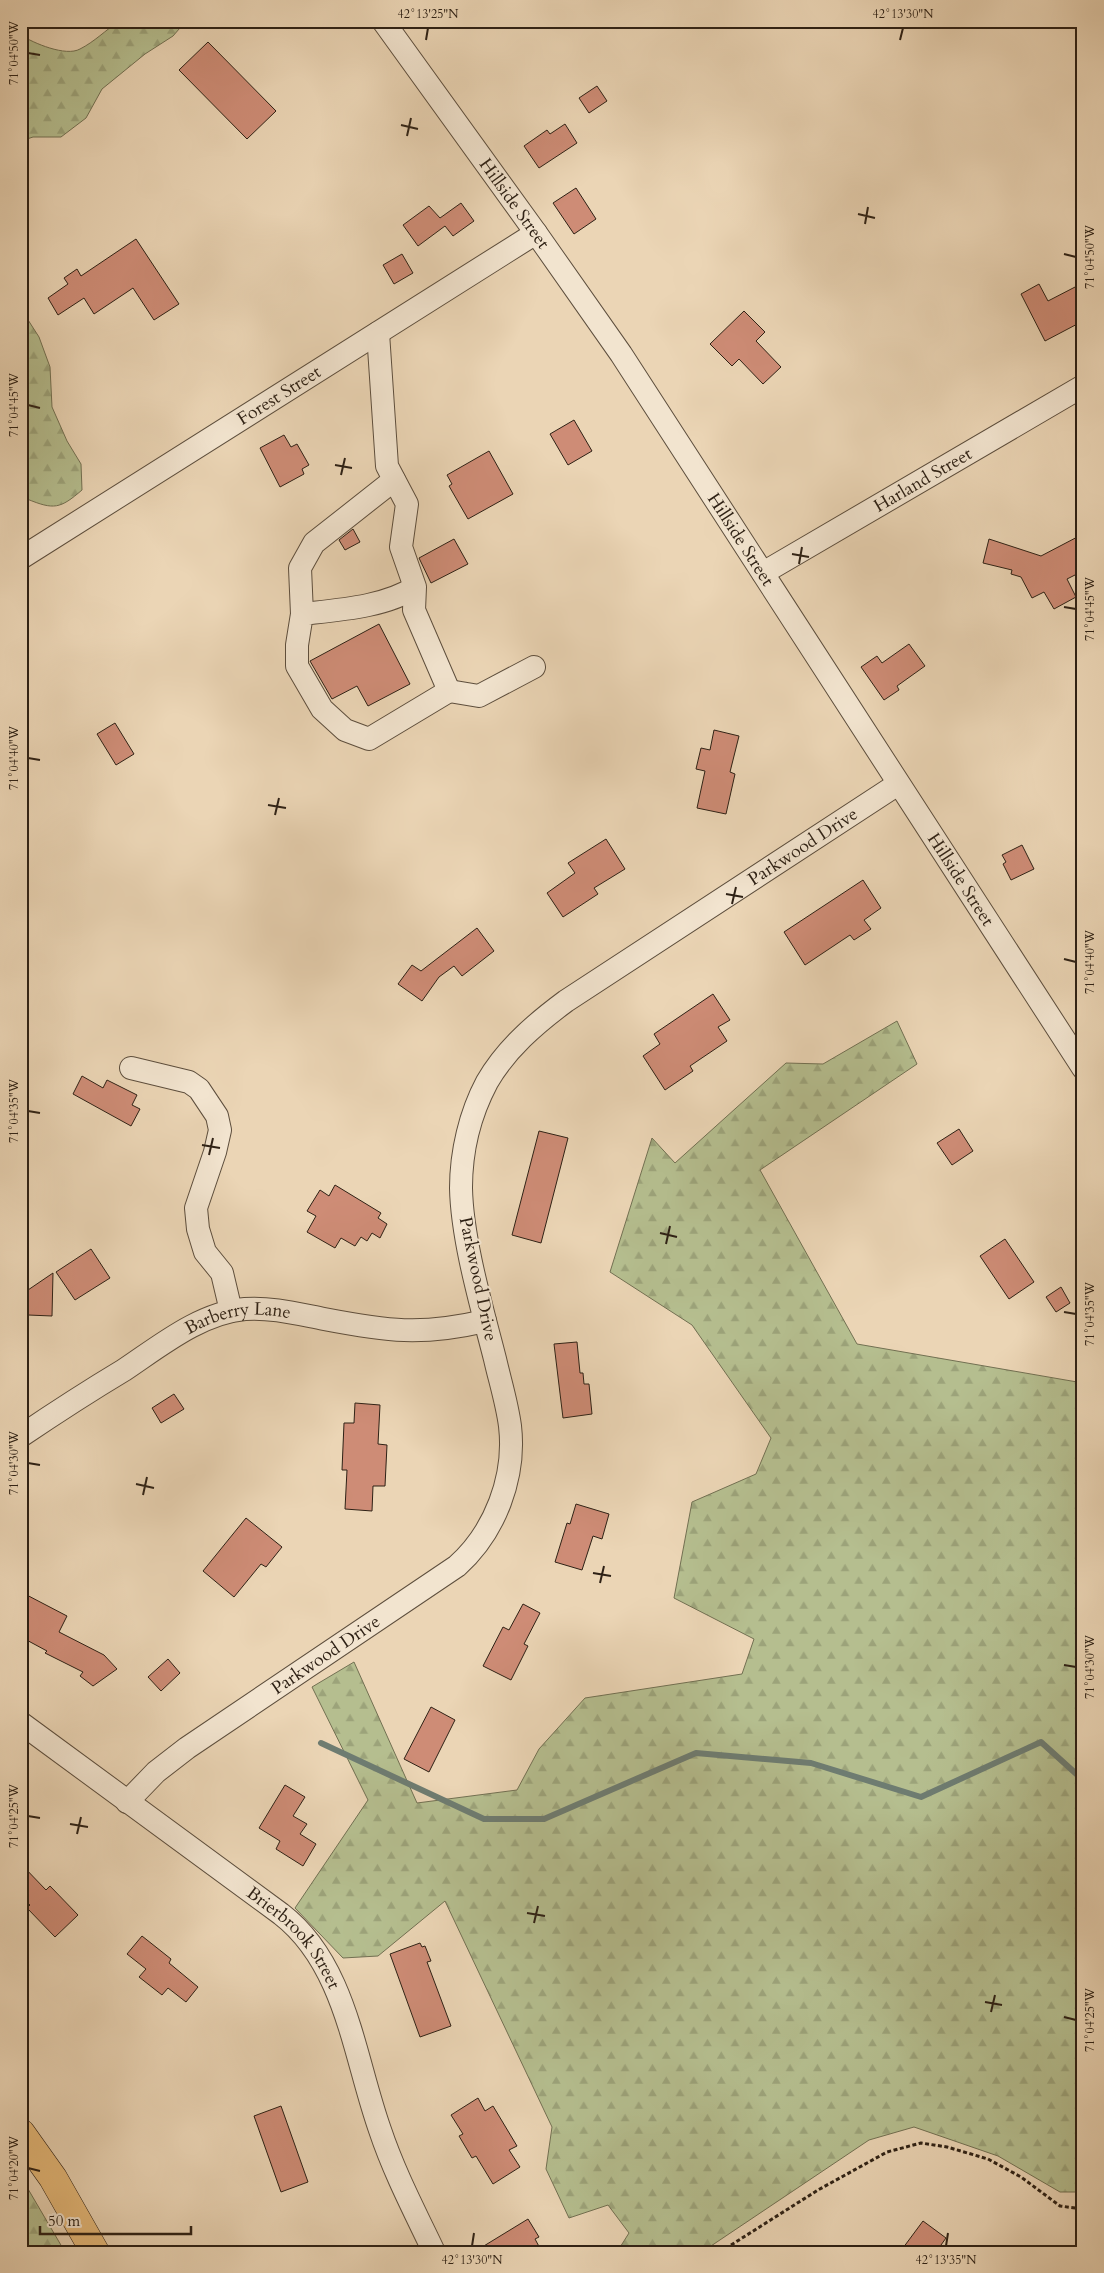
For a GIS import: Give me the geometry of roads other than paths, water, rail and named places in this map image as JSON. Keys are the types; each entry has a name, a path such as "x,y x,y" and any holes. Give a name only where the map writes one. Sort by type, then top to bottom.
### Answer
{"main road":[{"path":"21,2133 57,2184 95,2252"}],"street":[{"name":"Hillside Street","path":"383,21 536,232 621,354 1083,1068"},
{"name":"Forest Street","path":"21,558 536,232"},
{"path":"378,332 387,466 406,504 401,547 415,587 414,610 449,691"},
{"name":"Harland Street","path":"763,574 1083,386"},
{"path":"394,480 314,543 300,568 302,614 298,645 298,666 322,709 345,730 369,739 449,691 479,696 534,667"},
{"path":"302,614 344,609 402,596 415,587"},
{"name":"Parkwood Drive","path":"127,1802 156,1772 179,1753 441,1577 469,1554 489,1526 507,1477 511,1443 507,1411 465,1228 462,1172 463,1154 473,1116 487,1083 499,1064 528,1032 566,1001 898,784"},
{"path":"131,1068 189,1082 199,1088 217,1116 220,1130 215,1152 196,1208 198,1229 205,1252 222,1274 231,1311"},
{"name":"Barberry Lane","path":"21,1436 189,1328 231,1311 245,1309 274,1310 378,1329 419,1332 454,1328 486,1321"},
{"name":"Brierbrook Street","path":"21,1723 292,1922 313,1945 327,1970 342,2008 387,2149 434,2252"}],"waterway":[{"path":"321,1743 484,1819 544,1819 696,1753 811,1763 921,1797 1041,1742 1083,1780"}]}
